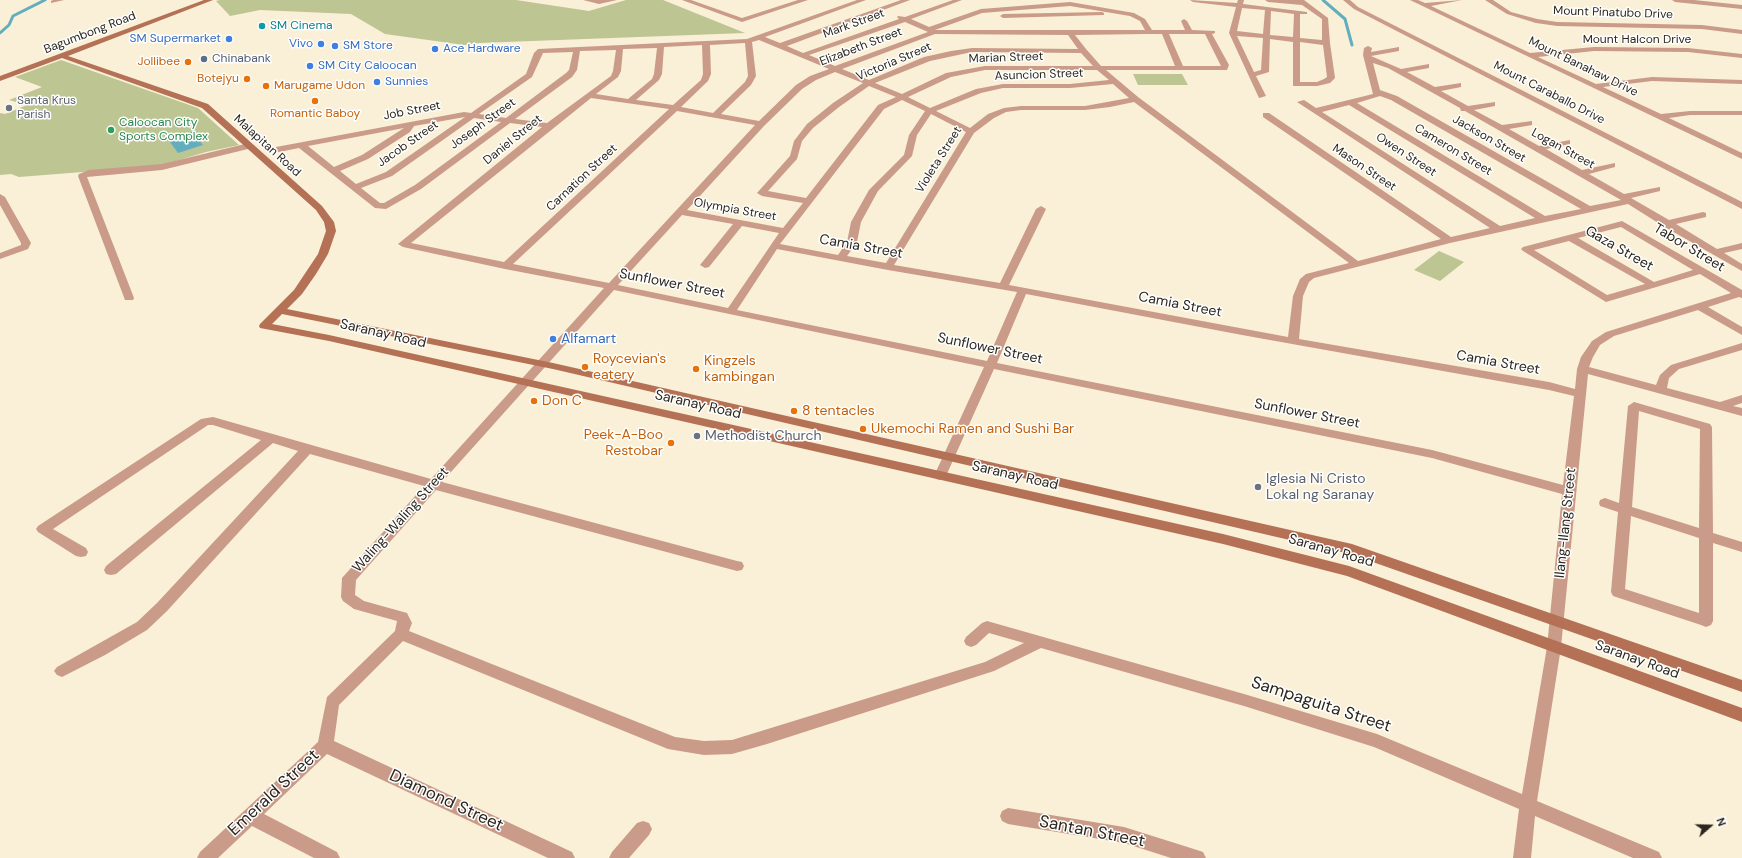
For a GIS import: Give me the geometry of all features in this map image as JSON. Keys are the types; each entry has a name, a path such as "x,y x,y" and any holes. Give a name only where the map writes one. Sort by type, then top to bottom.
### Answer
{"street":[{"path":"52,2 61,0"},
{"name":"Bagumbong Road","path":"0,79 210,0"},
{"path":"586,0 599,2 614,0"},
{"path":"686,0 742,20 801,0"},
{"path":"780,46 907,0"},
{"name":"Mark Street","path":"803,55 899,17 959,0"},
{"path":"1062,0 1070,4"},
{"path":"1193,0 1239,3 1268,10 1322,15"},
{"path":"1268,0 1302,2 1325,18 1326,43 1331,78 1327,81 1316,84 1296,84 1297,13"},
{"name":"Mount Caraballo Drive","path":"1346,0 1356,8 1742,206"},
{"name":"Mount Banahaw Drive","path":"1413,0 1742,156"},
{"path":"1425,5 1459,0"},
{"name":"Mount Pinatubo Drive","path":"1488,0 1510,13 1536,21 1557,24 1619,24 1702,27 1742,32"},
{"path":"1676,0 1742,7"},
{"path":"577,49 748,41 861,1 888,13"},
{"path":"1239,3 1233,33 1262,96"},
{"path":"899,17 932,30 970,13 1070,4 1140,16 1150,33"},
{"path":"1253,74 1265,72 1268,10"},
{"path":"960,17 1076,16 1123,12"},
{"path":"1184,21 1189,32"},
{"name":"Elizabeth Street","path":"611,287 761,124 800,87 813,78 932,30 1150,33 1210,32 1226,66 1224,68"},
{"path":"1070,32 1082,51 1135,100 1355,263"},
{"path":"1165,32 1180,68"},
{"path":"1233,33 1326,43"},
{"path":"759,37 902,97 971,131"},
{"path":"715,115 748,83 752,76 748,41"},
{"name":"Carnation Street","path":"506,266 704,81 707,74 706,43"},
{"path":"630,101 655,80 658,74 661,45"},
{"name":"Daniel Street","path":"403,244 549,126 614,77 617,71 620,47"},
{"name":"Jacob Street","path":"354,188 389,174 528,75 541,51 577,49"},
{"name":"Joseph Street","path":"354,188 378,206 386,206 418,186 510,120 569,75 573,70 577,49"},
{"path":"1315,111 1371,98 1377,95 1368,54 1396,49"},
{"name":"Mount Halcon Drive","path":"1531,55 1601,49 1688,50 1742,56"},
{"name":"Victoria Street","path":"810,201 762,193 794,157 798,142 810,126 836,105 869,83 927,59 951,53 972,50 1082,51"},
{"name":"Logan Street","path":"1368,54 1581,173 1742,268"},
{"name":"Malapitan Road","path":"62,56 199,102 210,110 319,208 329,222 331,231 323,254 298,292 264,326"},
{"path":"1400,71 1426,66"},
{"name":"Marian Street","path":"732,310 774,246 881,107 949,75 978,69 1224,68"},
{"path":"1595,86 1652,79 1742,82"},
{"name":"Asuncion Street","path":"929,111 979,91 1003,86 1070,86 1114,82"},
{"path":"1433,90 1458,85"},
{"name":"Jackson Street","path":"1377,92 1394,98 1588,209"},
{"path":"590,96 676,108 761,124"},
{"name":"Violeta Street","path":"888,267 971,131 991,116 1004,110 1021,108 1085,108 1135,100"},
{"name":"Owen Street","path":"1301,102 1498,229"},
{"name":"Cameron Street","path":"1350,102 1543,219"},
{"path":"1464,109 1492,104"},
{"path":"841,258 852,242 856,222 874,190 908,156 914,135 929,111"},
{"path":"1660,117 1690,113 1742,113"},
{"name":"Job Street","path":"279,149 464,114 473,114 549,126"},
{"name":"Mason Street","path":"1266,115 1449,240"},
{"path":"1500,128 1529,123"},
{"path":"332,171 365,157 407,130 411,124"},
{"path":"1537,149 1567,142"},
{"path":"301,145 354,188"},
{"path":"129,298 82,176 89,173 162,167 210,154 249,146"},
{"path":"1581,173 1612,165"},
{"path":"1293,341 1298,296 1304,281 1310,276 1355,263 1449,240 1588,209 1656,189"},
{"path":"0,197 26,243 25,247 0,256"},
{"path":"1003,287 1041,210"},
{"name":"Olympia Street","path":"680,212 786,231"},
{"path":"1666,224 1703,215"},
{"path":"705,265 739,223"},
{"name":"Tabor Street","path":"1571,238 1622,224 1741,294"},
{"path":"1571,238 1526,249 1606,299 1701,271"},
{"name":"Gaza Street","path":"1571,238 1653,285"},
{"name":"Sunflower Street","path":"403,244 1432,454 1569,491"},
{"name":"Camia Street","path":"774,246 1022,290 1293,341 1549,386 1580,394"},
{"path":"1715,252 1742,246"},
{"name":"Waling-Waling Street","path":"401,634 405,623 402,617 359,605 348,597 349,578 432,484 611,287"},
{"path":"940,476 991,365 1022,290"},
{"name":"Ilang-Ilang Street","path":"1522,858 1528,806 1554,647 1569,491 1583,370 1590,350 1599,341 1610,334 1741,294"},
{"path":"1700,307 1742,332"},
{"name":"Saranay Road","path":"279,310 542,364 1352,549 1742,686"},
{"name":"Saranay Road","path":"264,326 329,338 1215,537 1349,571 1742,715"},
{"path":"1661,390 1664,377 1675,367 1742,346"},
{"path":"1583,370 1742,412"},
{"path":"1720,406 1742,399"},
{"path":"1634,406 1706,427 1706,536 1706,621 1618,592 1634,406"},
{"path":"81,552 43,529 205,422 213,421 432,484 738,566"},
{"path":"111,570 271,438"},
{"path":"62,671 142,626 162,608 307,449"},
{"path":"1605,503 1742,548"},
{"name":"Sampaguita Street","path":"971,641 987,627 1038,643 1244,700 1377,741 1653,858"},
{"path":"326,745 332,702 401,634 668,741 704,748 732,746 760,739 989,667 1038,643"},
{"name":"Emerald Street","path":"206,858 326,745"},
{"name":"Diamond Street","path":"326,745 566,858"},
{"path":"250,816 330,858"},
{"name":"Santan Street","path":"1008,816 1124,835 1197,858"},
{"path":"618,858 643,829"}],"green space":[{"path":"516,0 589,11 626,0 663,0 745,33 479,43 464,45 385,34 351,14 260,10 230,16 216,1"},
{"name":"Caloocan City Sports Complex","path":"61,60 198,108 239,145 206,152 159,166 19,177 11,174 0,175 0,113 5,114 27,105 9,100 42,87 15,77"},
{"path":"1133,74 1182,74 1188,85 1138,85"},
{"path":"1439,251 1464,262 1440,281 1414,270"}],"water":[{"path":"192,132 203,145 178,153 167,138"}],"waterway":[{"path":"0,33 9,25 13,16 45,0"},
{"path":"1323,0 1345,19 1352,45"}],"place":[{"name":"SM Cinema","path":"262,26"},
{"name":"SM Supermarket","path":"229,39"},
{"name":"Vivo","path":"321,44"},
{"name":"SM Store","path":"335,46"},
{"name":"Ace Hardware","path":"435,49"},
{"name":"Chinabank","path":"204,59"},
{"name":"Jollibee","path":"188,62"},
{"name":"SM City Caloocan","path":"310,66"},
{"name":"Botejyu","path":"247,79"},
{"name":"Sunnies","path":"377,82"},
{"name":"Marugame Udon","path":"266,86"},
{"name":"Romantic Baboy","path":"315,101"},
{"name":"Santa Krus Parish","path":"9,108"},
{"name":"Caloocan City Sports Complex","path":"111,130"},
{"name":"Alfamart","path":"553,339"},
{"name":"Roycevian's eatery","path":"585,367"},
{"name":"Kingzels kambingan","path":"696,369"},
{"name":"Don C","path":"534,401"},
{"name":"8 tentacles","path":"794,411"},
{"name":"Ukemochi Ramen and Sushi Bar","path":"863,429"},
{"name":"Methodist Church","path":"697,436"},
{"name":"Peek-A-Boo Restobar","path":"671,443"},
{"name":"Iglesia Ni Cristo Lokal ng Saranay","path":"1258,487"}]}
